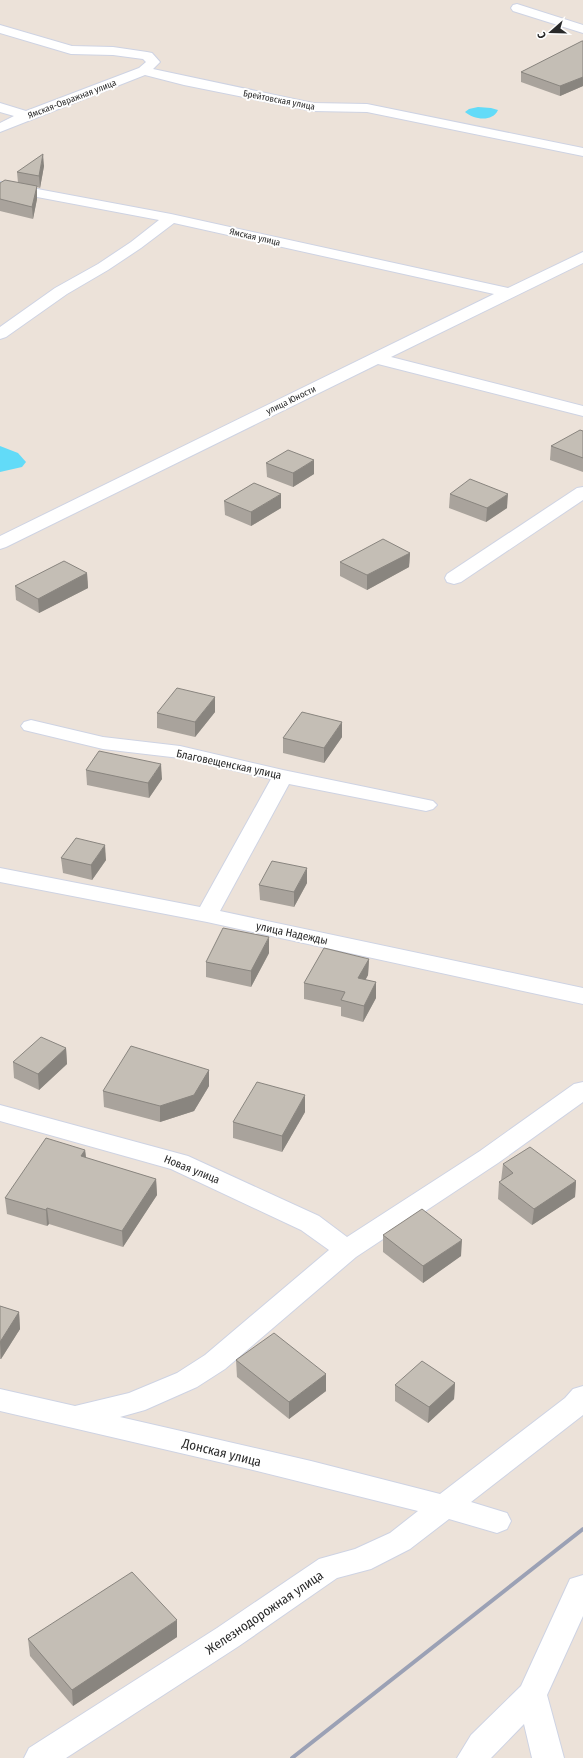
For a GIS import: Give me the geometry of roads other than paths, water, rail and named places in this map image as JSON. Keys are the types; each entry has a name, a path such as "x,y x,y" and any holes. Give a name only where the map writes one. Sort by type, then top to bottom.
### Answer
{"street":[{"path":"517,8 583,29"},
{"path":"0,29 52,46 71,50 113,51 147,56 153,62 144,71"},
{"name":"Ямская-Овражная улица","path":"0,128 26,116 144,71"},
{"name":"Брейтовская улица","path":"144,71 184,81 313,107 367,108 583,152"},
{"path":"0,107 26,116"},
{"name":"Ямская улица","path":"0,186 171,218 510,293"},
{"path":"0,334 61,291 103,267 136,245 171,218"},
{"name":"улица Юности","path":"0,543 583,257"},
{"path":"376,358 583,411"},
{"path":"549,403 583,418"},
{"path":"454,578 583,492"},
{"name":"Благовещенская улица","path":"31,726 103,743 180,752 283,776 426,805"},
{"path":"207,915 283,776"},
{"name":"улица Надежды","path":"0,875 207,915 583,996"},
{"path":"76,1417 135,1402 187,1380 215,1362 347,1250 488,1157 583,1090"},
{"name":"Новая улица","path":"0,1113 179,1162 310,1223 347,1250"},
{"name":"Железнодорожная улица","path":"40,1758 228,1637 329,1568 361,1560 400,1541 443,1506 575,1406 583,1397"},
{"name":"Донская улица","path":"0,1400 443,1506 497,1521"},
{"path":"473,1758 482,1745 532,1695 581,1588 583,1587"},
{"path":"532,1695 548,1758"}],"water":[{"path":"478,107 498,110 491,117 487,118 477,118 465,112 469,109"},
{"path":"0,446 18,453 26,462 22,467 0,472"}],"railway":[{"path":"292,1758 583,1529"}]}
